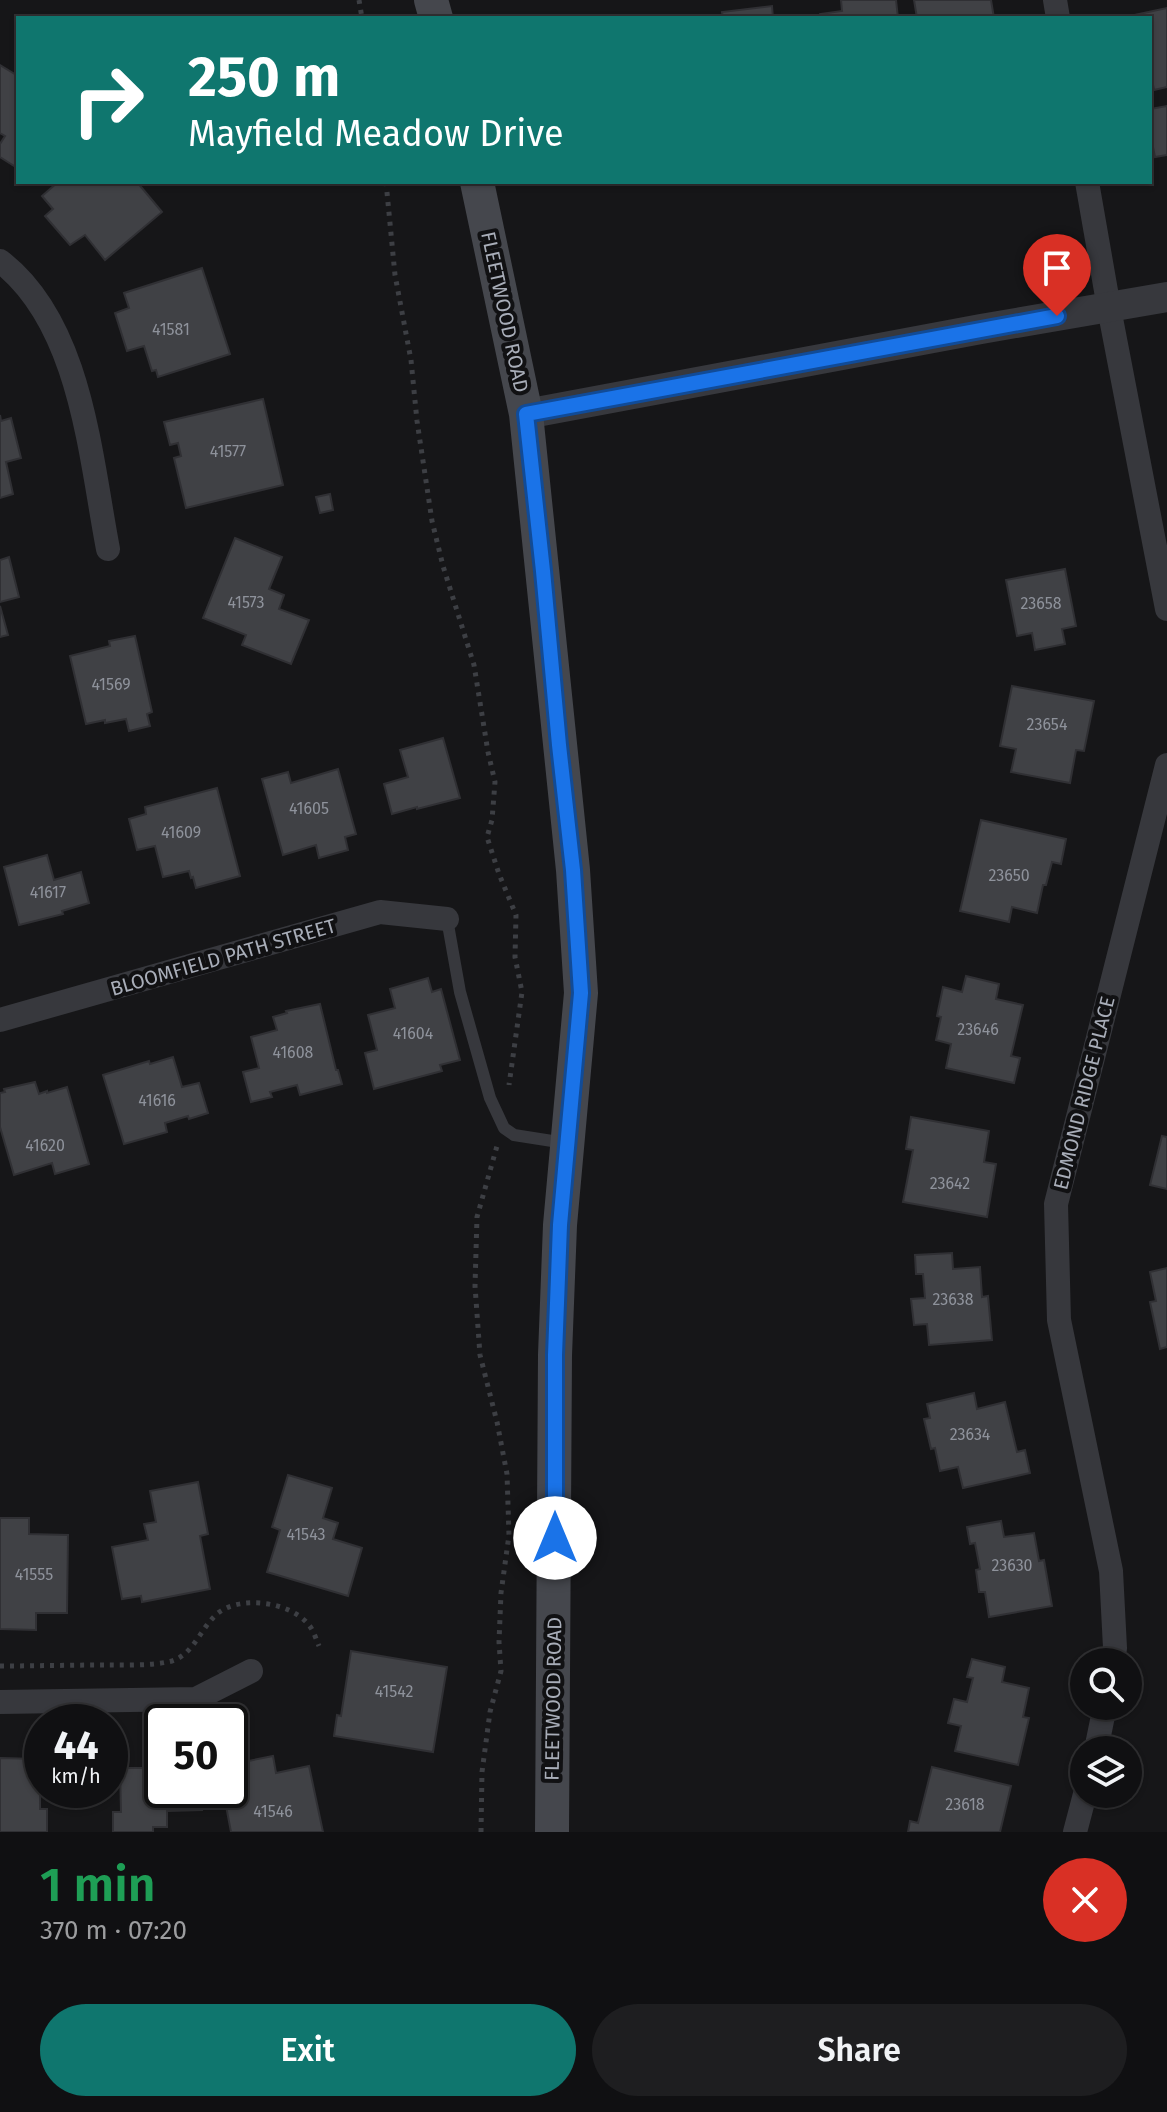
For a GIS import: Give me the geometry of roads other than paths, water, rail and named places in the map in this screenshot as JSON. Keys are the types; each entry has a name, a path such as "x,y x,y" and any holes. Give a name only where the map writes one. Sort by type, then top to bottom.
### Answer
{"main road":[{"name":"FLEETWOOD ROAD","path":"477,184 526,414 573,870 581,993 560,1225 555,1355 552,1832"}],"street":[{"path":"1087,184 1167,609"},
{"path":"0,261 37,299 65,352 82,410 108,549"},
{"path":"526,414 1167,297"},
{"name":"EDMOND RIDGE PLACE","path":"1115,1648 1111,1571 1059,1320 1056,1204 1167,765"},
{"name":"BLOOMFIELD PATH STREET","path":"0,1020 380,912 447,919"},
{"path":"0,1702 196,1699 251,1671"},
{"path":"1075,1832 1081,1808"}],"lane":[{"path":"447,919 460,992 490,1098 504,1128 514,1135 568,1144"}]}
